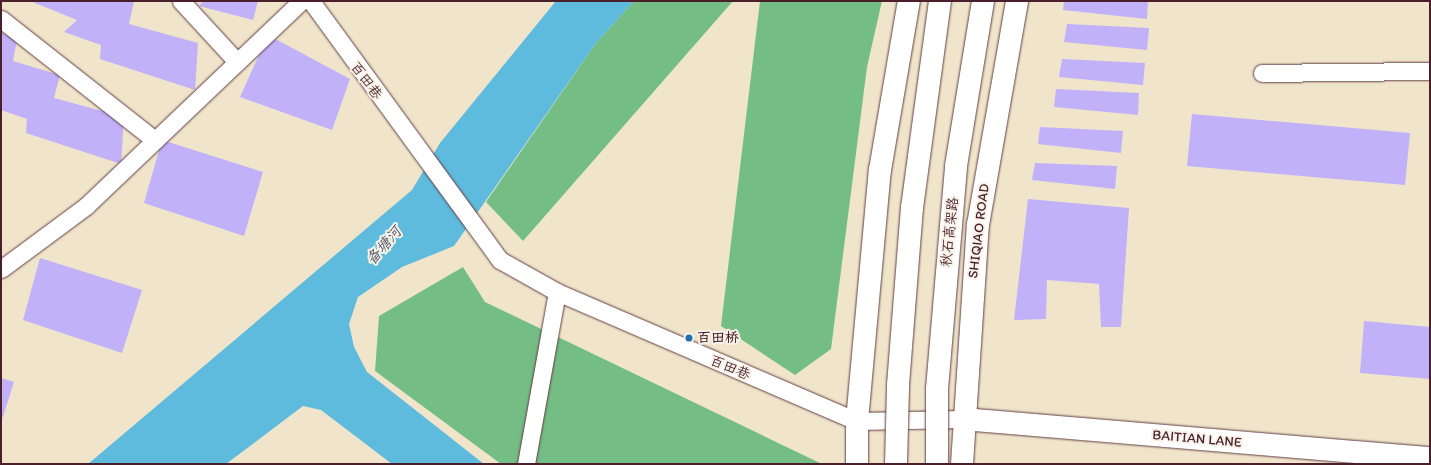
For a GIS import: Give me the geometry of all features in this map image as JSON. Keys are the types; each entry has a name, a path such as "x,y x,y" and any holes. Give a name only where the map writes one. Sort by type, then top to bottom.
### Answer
{"main road":[{"path":"857,464 856,421 880,170 909,1"},
{"path":"896,464 898,385 912,208 940,1"},
{"name":"秋石高架路","path":"937,464 938,389 955,174 983,1"},
{"name":"SHIQIAO ROAD","path":"962,464 963,419 978,225 1017,1"},
{"name":"BAITIAN LANE","path":"963,419 1392,460 1430,458"}],"street":[{"path":"181,1 237,62"},
{"path":"1,269 86,206 301,1"},
{"name":"百田巷","path":"311,1 424,159 500,260 557,292 856,421 963,419"},
{"path":"1,19 155,140"},
{"path":"1262,72 1430,71"},
{"path":"526,464 557,292"}],"green space":[{"path":"634,1 733,1 523,241 486,202 596,43"},
{"path":"760,1 882,1 867,67 831,349 795,375 721,326"},
{"path":"463,267 485,302 822,464 501,464 375,371 379,316"}],"water":[{"name":"备塘河","path":"556,1 634,1 596,43 454,246 402,267 358,297 349,324 354,347 367,372 484,464 392,464 321,410 303,406 226,464 88,464 412,190 440,143"}],"building":[{"path":"30,1 134,1 129,24 198,43 195,90 100,59 101,45 64,32 77,20"},
{"path":"203,1 258,1 253,20 199,6"},
{"path":"1064,1 1148,1 1147,19 1063,10"},
{"path":"1067,24 1149,28 1147,50 1064,42"},
{"path":"1,32 17,40 13,61 60,75 54,98 124,117 121,164 26,133 27,119 1,110"},
{"path":"268,35 350,79 332,130 240,97"},
{"path":"1062,59 1145,63 1143,85 1059,77"},
{"path":"1056,89 1139,93 1138,115 1054,107"},
{"path":"1192,114 1410,133 1405,185 1187,166"},
{"path":"1040,127 1123,131 1121,153 1038,144"},
{"path":"162,140 263,172 244,236 144,203"},
{"path":"1035,163 1117,166 1115,189 1032,180"},
{"path":"1028,199 1129,208 1121,327 1101,327 1099,284 1047,280 1046,319 1014,320"},
{"path":"40,258 142,290 122,353 23,320"},
{"path":"1364,321 1430,327 1430,379 1360,373"},
{"path":"1,378 14,382 1,423"}],"place":[{"name":"百田桥","path":"689,338"}]}
